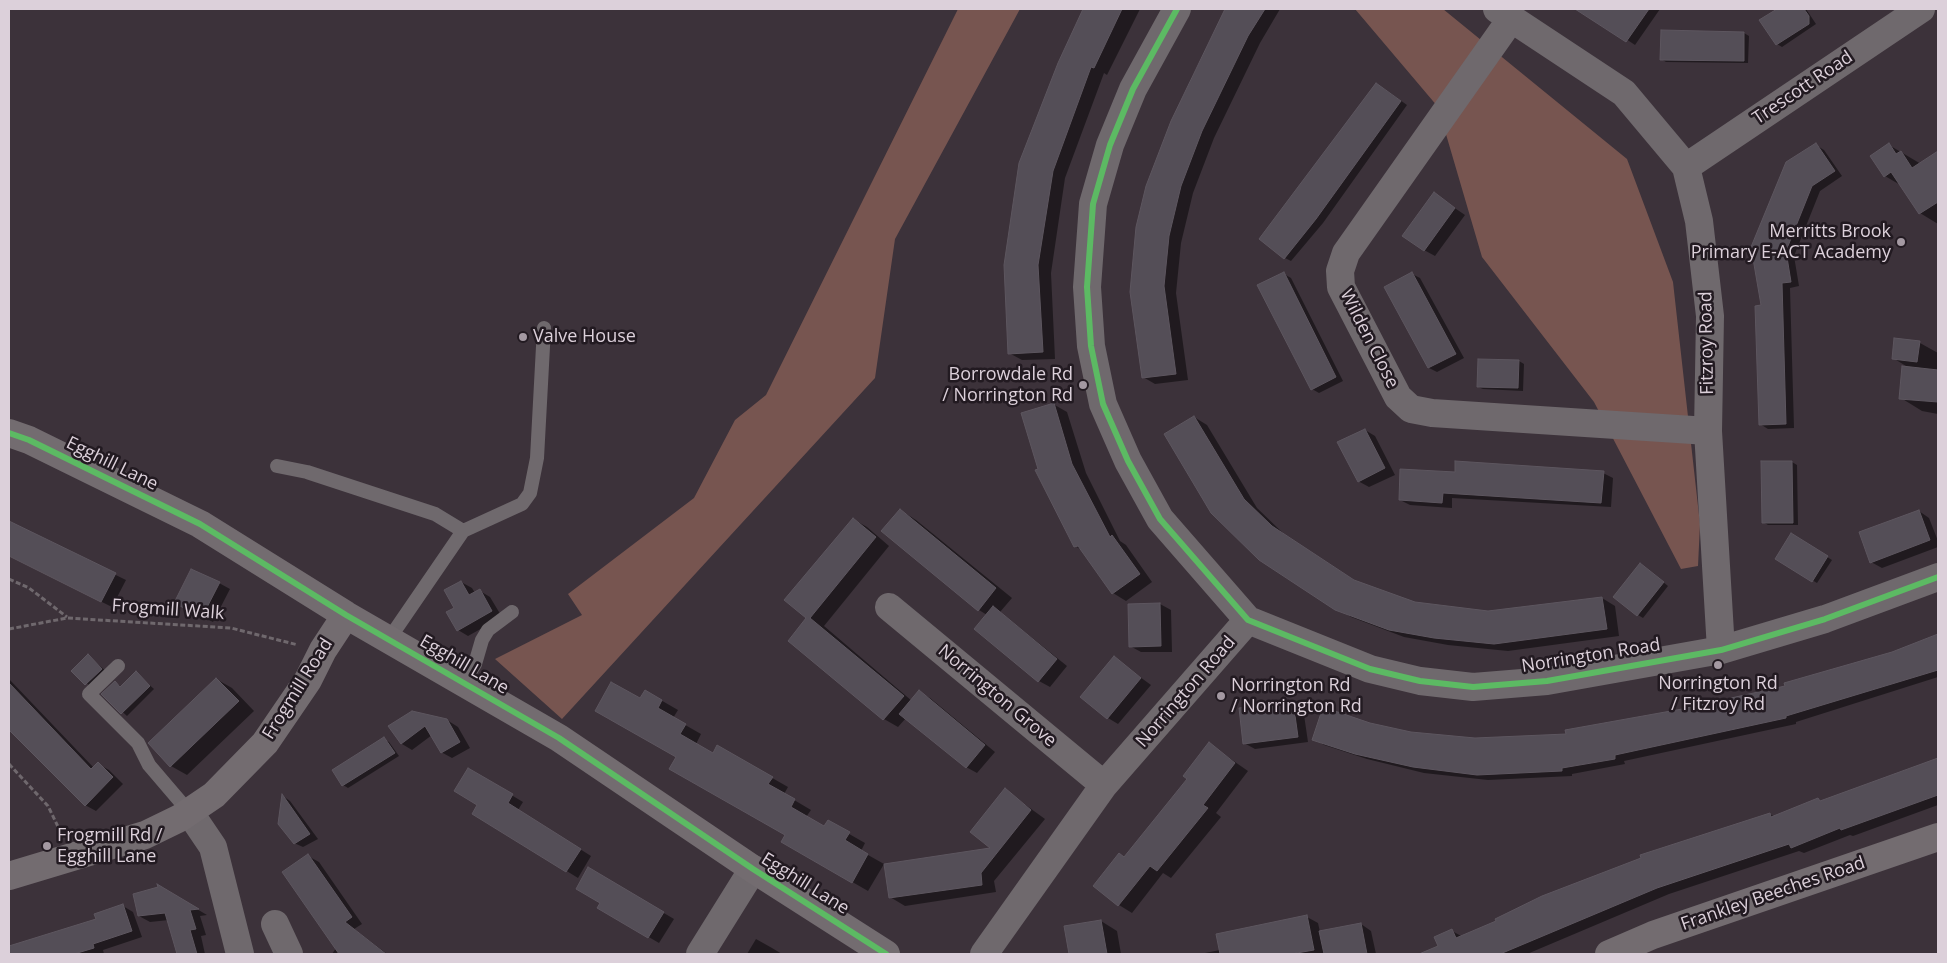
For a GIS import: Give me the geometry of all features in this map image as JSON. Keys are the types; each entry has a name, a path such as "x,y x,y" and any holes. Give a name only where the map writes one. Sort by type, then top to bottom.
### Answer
{"street":[{"path":"1177,9 1133,88 1110,145 1093,204 1087,287 1091,346 1103,404 1128,462 1160,519 1248,620"},
{"name":"Trescott Road","path":"1686,167 1921,9"},
{"name":"Fitzroy Road","path":"1504,14 1624,93 1686,167 1699,221 1710,316 1708,431 1721,650"},
{"name":"Wilden Close","path":"1504,14 1346,253 1340,271 1341,287 1398,397 1411,409 1432,413 1708,431"},
{"name":"Egghill Lane","path":"9,433 29,440 200,524 346,615 559,738 753,869 886,954"},
{"name":"Norrington Road","path":"984,954 1104,785 1248,620 1370,669 1420,681 1473,687 1547,680 1721,650 1825,619 1938,577"},
{"name":"Norrington Grove","path":"889,607 1104,785"},
{"name":"Frogmill Road","path":"9,876 145,835 190,813 214,795 265,743 308,680 323,650 346,615"},
{"path":"190,813 214,847 240,954"},
{"name":"Frankley Beeches Road","path":"1609,954 1653,934 1938,837"},
{"path":"700,954 753,869"},
{"path":"275,924 289,954"}],"lane":[{"path":"389,639 463,531 522,504 530,493 537,458 544,328"},
{"path":"277,466 307,472 435,514 463,531"},
{"path":"463,683 475,664 482,640 488,630 512,612"},
{"path":"118,666 89,694 138,743 149,765 190,813"}],"path":[{"path":"9,579 29,588 67,618"},
{"path":"9,764 48,806 74,857"}],"shaded area":[{"path":"958,9 1020,9 895,239 875,378 562,719 495,659 582,615 568,594 694,498 735,420 766,395"},
{"path":"1355,9 1443,9 1627,159 1673,282 1700,524 1698,566 1681,569 1594,402 1482,257 1438,107"}],"building":[{"path":"1083,9 1122,9 1094,68 1091,67 1053,171 1038,265 1043,352 1008,354 1004,265 1019,163 1058,63"},
{"path":"1225,9 1265,9 1248,36 1202,131 1181,186 1169,236 1164,286 1176,374 1142,378 1130,292 1136,227 1146,186 1171,121"},
{"path":"1575,9 1649,9 1626,42"},
{"path":"1777,9 1804,9 1809,16 1809,24 1776,45 1759,20"},
{"path":"1661,30 1744,32 1744,61 1660,60"},
{"path":"1376,83 1401,101 1316,219 1284,259 1259,239"},
{"path":"1816,143 1835,171 1812,186 1786,251 1791,282 1782,283 1786,424 1759,425 1755,306 1761,305 1751,247 1786,162"},
{"path":"1889,143 1896,154 1901,151 1912,168 1938,151 1938,202 1919,214 1891,172 1884,177 1870,156"},
{"path":"1434,192 1455,208 1424,251 1402,236"},
{"path":"1284,272 1336,377 1311,390 1257,285"},
{"path":"1412,272 1456,354 1428,368 1384,287"},
{"path":"1894,338 1920,341 1917,362 1892,359"},
{"path":"1478,359 1519,360 1518,388 1477,387"},
{"path":"1902,366 1938,370 1938,402 1899,399"},
{"path":"1054,403 1072,464 1110,537 1112,535 1140,574 1112,594 1078,546 1074,547 1035,470 1038,469 1021,413"},
{"path":"1194,416 1244,499 1272,526 1354,580 1415,602 1488,611 1602,597 1607,629 1494,644 1434,638 1389,630 1335,610 1259,560 1211,513 1164,434"},
{"path":"1365,429 1385,468 1358,482 1337,442"},
{"path":"1455,461 1604,471 1601,503 1443,493 1442,503 1399,500 1400,469 1455,472"},
{"path":"1761,461 1792,461 1793,523 1762,523"},
{"path":"900,509 996,588 978,611 881,531"},
{"path":"1919,510 1930,540 1870,563 1859,532"},
{"path":"853,518 876,537 810,618 904,696 883,720 788,641 806,618 784,600"},
{"path":"9,521 116,573 101,602 9,556"},
{"path":"1791,533 1828,556 1812,582 1775,559"},
{"path":"1640,563 1664,582 1637,616 1613,597"},
{"path":"191,569 220,582 202,617 174,603"},
{"path":"461,581 469,595 480,589 492,611 457,631 446,612 454,608 444,590"},
{"path":"1160,603 1161,646 1129,647 1128,604"},
{"path":"993,606 1057,659 1038,682 974,629"},
{"path":"1938,634 1938,670 1786,716 1786,718 1615,755 1615,759 1562,768 1562,771 1477,775 1413,767 1355,754 1312,740 1323,707 1370,723 1411,732 1475,738 1566,734 1565,730 1682,709 1785,686 1784,683 1892,652"},
{"path":"88,654 102,669 85,685 71,671"},
{"path":"1114,656 1141,678 1107,719 1080,697"},
{"path":"136,671 150,686 121,714 101,694 115,681 120,687"},
{"path":"216,678 239,701 170,767 148,743"},
{"path":"611,682 640,698 645,690 662,700 658,708 686,724 680,734 713,753 717,745 773,777 768,784 795,799 791,807 824,826 828,820 850,832 845,840 868,854 852,883 781,842 785,835 669,769 676,757 595,711"},
{"path":"9,683 91,769 98,762 113,777 85,806 9,730"},
{"path":"919,690 985,745 966,768 899,714"},
{"path":"1293,701 1298,737 1243,744 1239,708"},
{"path":"412,711 447,719 460,742 441,753 425,726 401,744 388,726"},
{"path":"384,737 395,753 342,786 332,770"},
{"path":"1209,742 1235,763 1203,805 1208,808 1157,871 1150,866 1118,906 1093,886 1119,853 1124,857 1187,779 1183,776"},
{"path":"1938,758 1938,795 1841,830 1840,828 1791,848 1789,844 1657,888 1500,954 1419,954 1438,946 1434,937 1452,929 1456,938 1496,921 1495,919 1542,896 1641,858 1640,855 1770,813 1771,817 1818,798 1820,801"},
{"path":"468,768 513,794 508,803 581,849 566,872 472,814 477,805 454,791"},
{"path":"1005,788 1031,810 981,873 982,885 889,898 884,864 990,848 970,832"},
{"path":"282,794 310,834 294,844 278,824"},
{"path":"308,854 352,917 345,922 386,954 339,954 282,872"},
{"path":"588,867 664,912 648,938 597,908 600,903 576,889"},
{"path":"157,884 199,909 190,910 196,929 190,930 197,954 177,954 165,913 138,916 133,894 158,887"},
{"path":"123,904 132,931 93,944 94,948 74,954 9,954 9,946 96,919 94,914"},
{"path":"1307,915 1314,950 1291,954 1220,954 1216,934"},
{"path":"1101,920 1107,954 1069,954 1064,926"},
{"path":"1361,923 1367,954 1324,954 1319,931"}],"cycle path":[{"path":"1177,9 1133,89 1110,145 1093,204 1087,287 1091,346 1103,404 1128,461 1160,519 1248,620 1370,669 1420,681 1473,687 1547,681 1721,650 1825,619 1938,577"},
{"path":"9,433 29,440 200,524 346,615 559,738 753,869 886,954"}],"place":[{"name":"Merritts Brook Primary E-ACT Academy","path":"1901,242"},
{"name":"Valve House","path":"523,337"},
{"name":"Borrowdale Rd / Norrington Rd","path":"1083,385"},
{"name":"Norrington Rd / Fitzroy Rd","path":"1718,665"},
{"name":"Norrington Rd / Norrington Rd","path":"1221,696"},
{"name":"Frogmill Rd / Egghill Lane","path":"47,846"}]}
